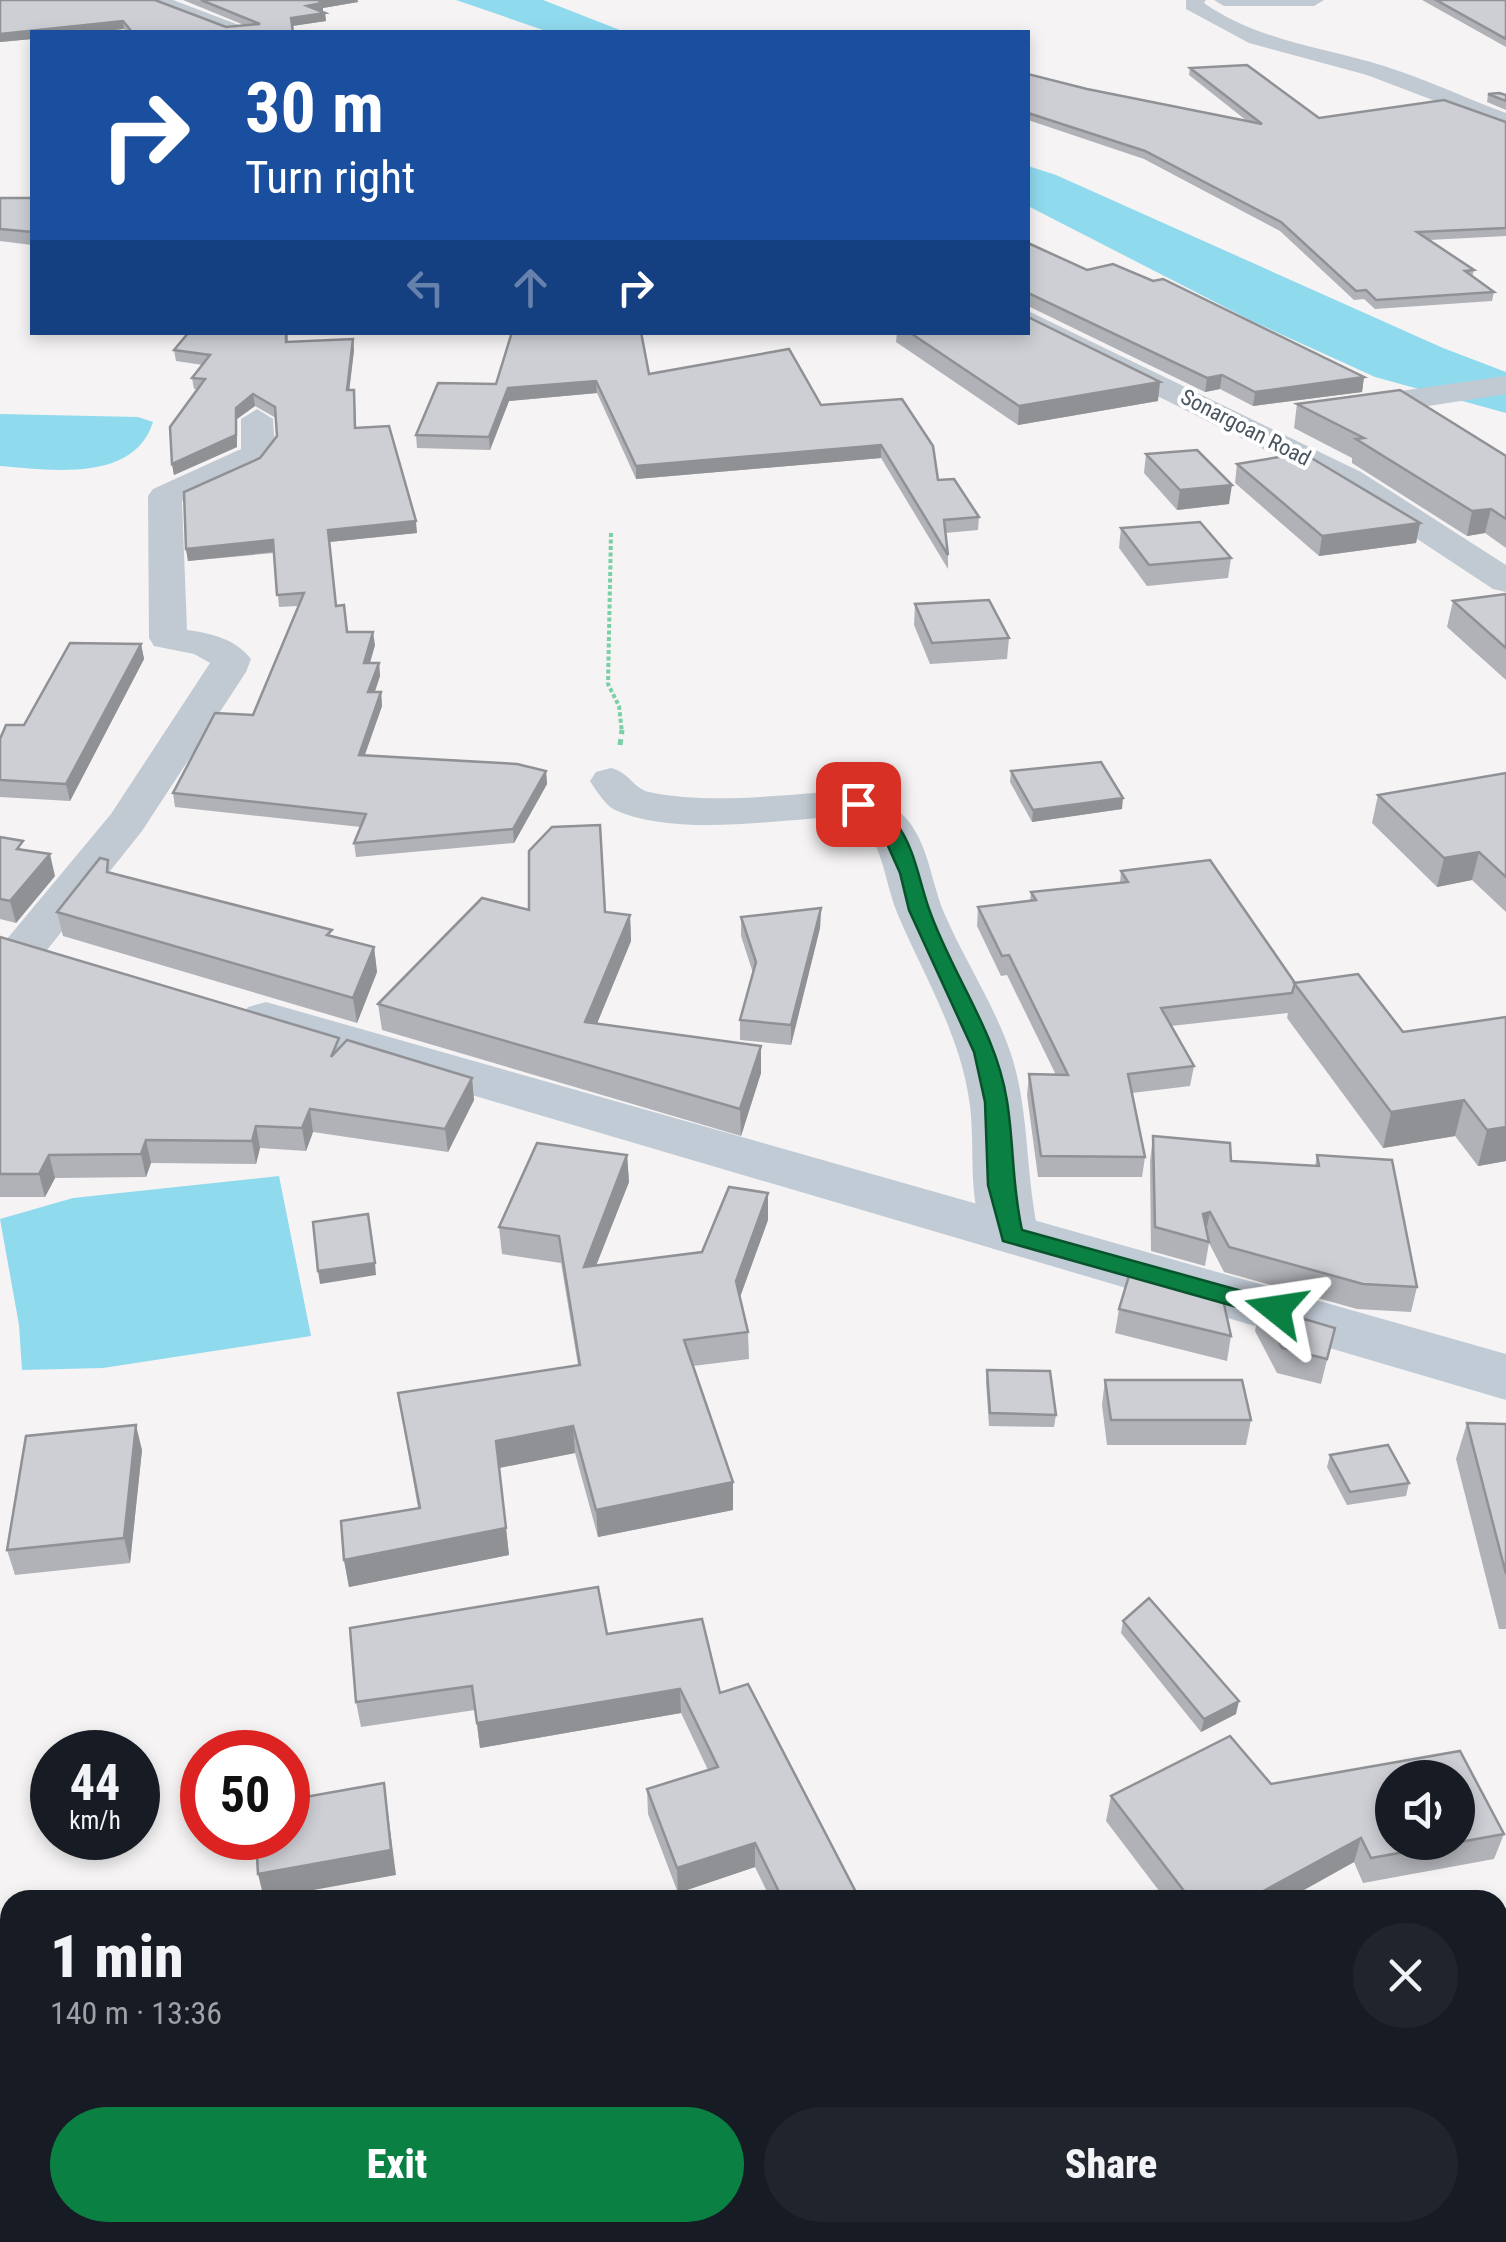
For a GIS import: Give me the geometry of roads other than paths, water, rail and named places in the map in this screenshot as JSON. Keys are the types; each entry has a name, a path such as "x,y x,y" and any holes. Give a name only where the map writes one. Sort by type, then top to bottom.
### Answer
{"main road":[{"path":"13,941 80,962"},
{"path":"226,1006 1506,1377"}],"street":[{"path":"153,0 241,30"},
{"path":"1196,0 1192,4 1206,16 1251,37 1378,71 1506,121"},
{"path":"1224,0 1314,0"},
{"name":"Sonargoan Road","path":"1030,321 1349,479 1506,581"},
{"path":"1236,422 1506,385"},
{"path":"13,941 128,822 226,672 231,659 223,650 168,638 165,496 208,480 257,452 257,420"},
{"path":"611,780 627,800 680,811 858,804 888,825 910,873 919,910 985,1052 996,1102 1000,1185 1011,1235"}],"water":[{"path":"456,0 543,0 620,30 543,30"},
{"path":"1030,167 1506,372 1506,413 1375,377 1252,321 1030,207"},
{"path":"0,414 138,417 153,422 143,442 109,464 42,469 0,466"},
{"path":"279,1176 311,1336 103,1368 22,1370 19,1325 0,1219 73,1198"}]}
